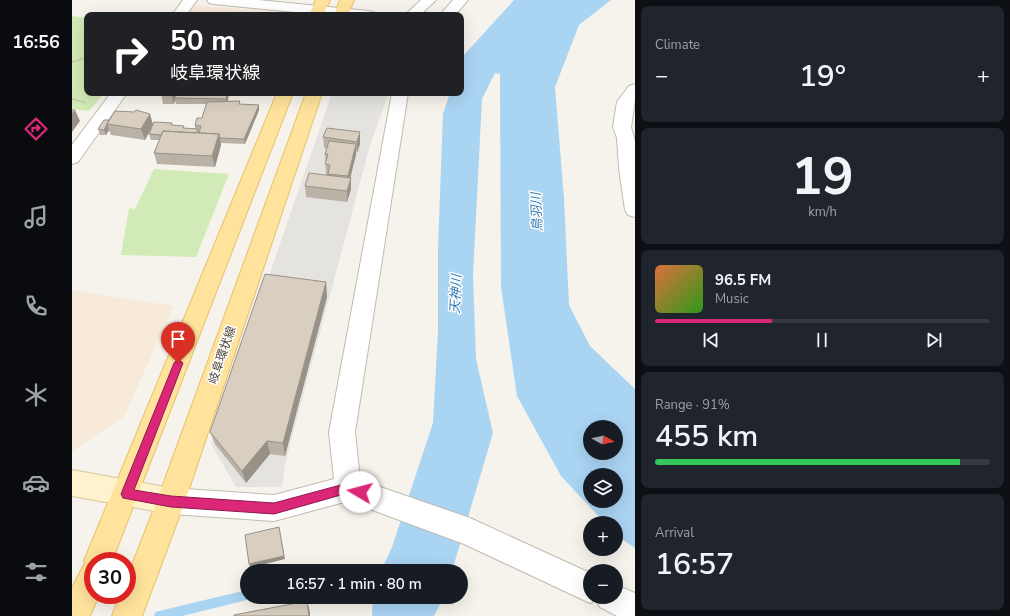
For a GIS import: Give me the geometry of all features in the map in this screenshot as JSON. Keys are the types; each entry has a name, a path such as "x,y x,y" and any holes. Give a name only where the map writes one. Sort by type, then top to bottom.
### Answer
{"main road":[{"path":"102,552 284,96"},
{"name":"岐阜環状線","path":"127,616 171,501 313,96"},
{"path":"75,616 84,595"}],"street":[{"path":"181,12 190,0"},
{"path":"214,0 319,9 343,9 356,12"},
{"path":"415,12 429,0"},
{"path":"450,12 461,0"},
{"path":"635,89 624,102 622,127 626,138 628,168 635,210"},
{"path":"72,158 116,96"},
{"path":"348,488 342,432 399,96"},
{"path":"72,483 171,501 274,508 348,488 470,532 583,585"},
{"path":"623,603 635,609"}],"path":[{"path":"72,57 76,59"},
{"path":"72,62 76,59 84,58"}],"shaded area":[{"path":"189,5 280,12 184,12"},
{"path":"331,96 388,96 370,145 286,460 282,487 236,487 211,444"},
{"path":"72,290 174,306 124,417 72,451"}],"green space":[{"path":"72,16 84,18 84,96 102,96 89,111 72,109"},
{"path":"154,169 229,174 196,257 121,255 129,208 135,209"}],"water":[{"path":"514,0 611,0 579,25 555,87 564,199 569,305 590,346 635,389 635,548 623,540 623,516 598,516 591,508 623,508 623,468 583,468 583,500 561,476 517,396 501,287 500,74 495,73 482,99 473,274 476,359 493,433 454,564 384,564 392,547 433,423 438,332 438,248 443,114 449,96 464,96 464,55"},
{"path":"373,604 440,604 434,616 372,616"}],"building":[{"path":"175,96 226,96 226,99 175,98"},
{"path":"240,101 239,104 259,105 244,139 220,138 219,134 199,133 201,126 195,125 197,118 202,118 207,102"},
{"path":"136,110 150,114 141,129 107,124 115,111 134,112"},
{"path":"104,120 109,120 104,130 98,129"},
{"path":"154,122 172,123 171,125 184,126 183,128 198,129 196,133 163,131 161,135 149,134"},
{"path":"327,128 360,132 357,142 323,137"},
{"path":"163,131 219,134 212,156 154,153"},
{"path":"329,141 356,144 348,176 328,174 330,165 325,164 328,154 325,154"},
{"path":"309,173 351,178 347,191 305,186"},
{"path":"265,274 326,282 283,443 267,441 242,471 210,432"},
{"path":"279,527 284,556 249,564 245,535"},
{"path":"291,604 307,604 309,616 234,616"}],"waterway":[{"path":"159,616 240,597"}],"route":[{"path":"178,363 126,494 171,501 274,508 348,488 360,492"}],"water label":[{"name":"鳥羽川","path":"537,212"},
{"name":"天神川","path":"456,294"}]}
